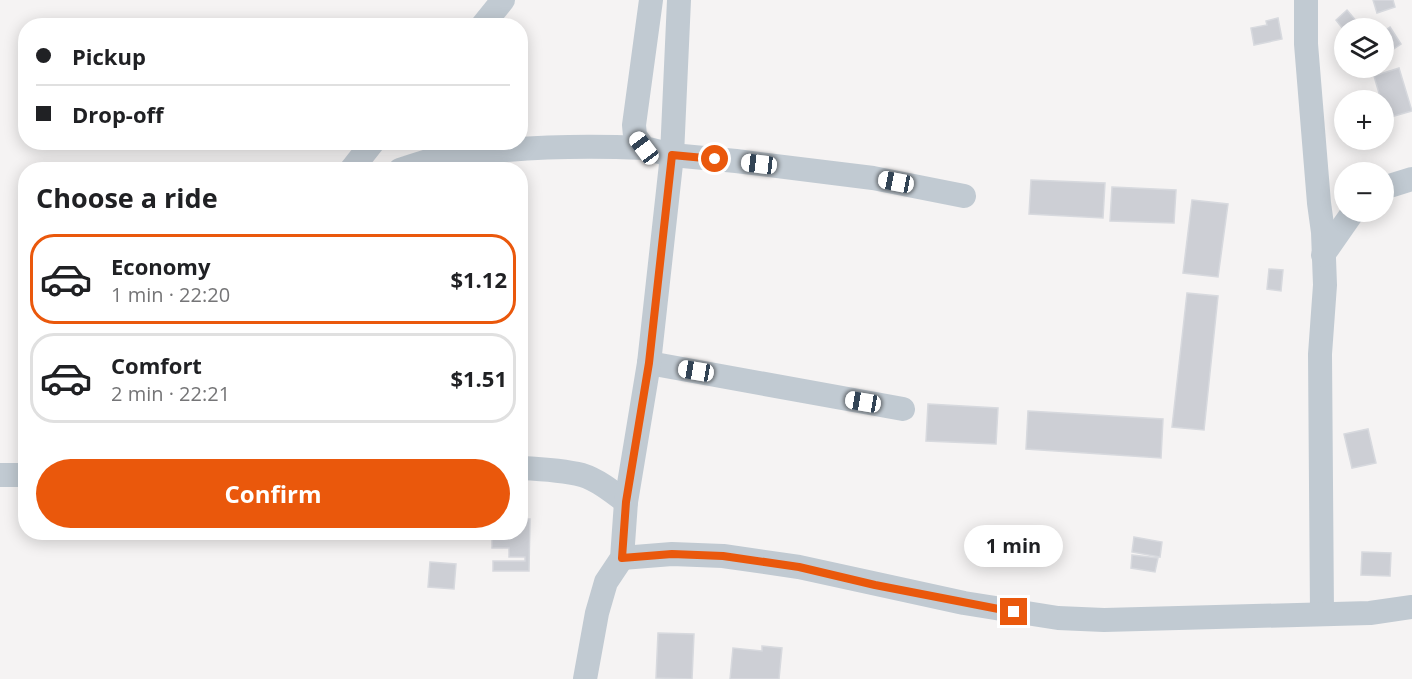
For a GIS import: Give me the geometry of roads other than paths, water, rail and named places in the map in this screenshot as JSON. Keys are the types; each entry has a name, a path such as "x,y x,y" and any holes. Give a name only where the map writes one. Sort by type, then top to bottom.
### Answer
{"street":[{"path":"488,18 503,0"},
{"path":"644,148 635,136 634,125 651,0"},
{"path":"585,679 597,613 606,582 622,558 626,502 649,363 672,155 679,0"},
{"path":"1306,0 1306,44 1323,232 1325,285 1320,354 1323,614"},
{"path":"528,149 601,146 644,148 672,155 873,178 964,196"},
{"path":"357,162 367,150"},
{"path":"428,162 514,150"},
{"path":"1319,203 1334,199"},
{"path":"1323,255 1346,222"},
{"path":"649,363 903,409"},
{"path":"528,468 583,476 602,484 626,502"},
{"path":"0,475 18,475"},
{"path":"622,558 672,554 723,556 799,567 974,605 1058,618 1104,620 1411,610"}]}
